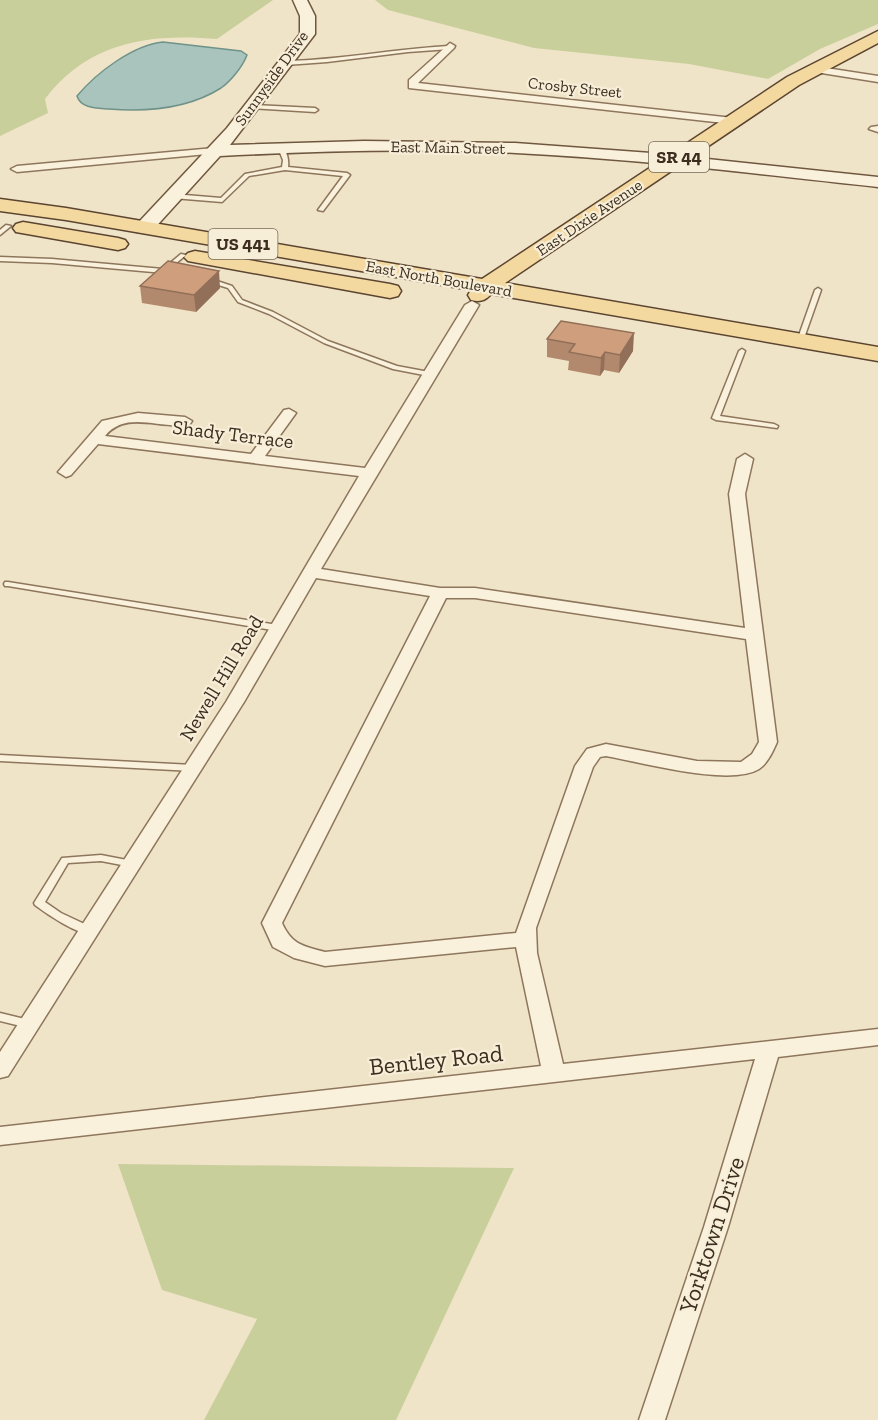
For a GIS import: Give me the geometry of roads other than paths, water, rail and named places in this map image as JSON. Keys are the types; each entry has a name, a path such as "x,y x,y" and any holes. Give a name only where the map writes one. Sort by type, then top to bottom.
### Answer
{"main road":[{"name":"East Dixie Avenue","path":"478,296 542,248 813,69 878,36"},
{"name":"East North Boulevard","path":"0,205 143,242 178,264 414,295"},
{"name":"East North Boulevard","path":"3,228 143,242 478,296 742,351 878,374"},
{"path":"542,248 540,272 542,281 549,290 569,301"},
{"name":"East North Boulevard","path":"449,301 478,296 569,301 878,354"}],"street":[{"name":"Sunnyside Drive","path":"143,242 173,196 252,107 307,34 309,21 307,10 300,0"},
{"name":"Crosby Street","path":"449,47 419,73 413,86 733,121"},
{"path":"813,69 878,79"},
{"name":"East Main Street","path":"17,169 214,151 451,146 675,160 878,182"},
{"path":"603,154 627,168 633,188"},
{"name":"Newell Hill Road","path":"0,1070 193,768 369,473 478,296"},
{"path":"256,458 289,412"},
{"name":"Shady Terrace","path":"66,472 107,424 127,418 185,421"},
{"name":"Shady Terrace","path":"92,439 369,473"},
{"path":"554,1073 527,953 526,928 584,766 594,753 606,750 716,769 743,768 760,760 768,742 737,494 745,459"},
{"path":"311,572 440,593 475,593 726,632 754,633"},
{"path":"440,593 272,923 280,942 301,953 325,959 526,939"},
{"name":"Bentley Road","path":"0,1136 878,1037"},
{"name":"Yorktown Drive","path":"652,1420 716,1227 769,1049"}],"lane":[{"path":"286,63 306,63 412,49 449,47"},
{"path":"252,107 315,110"},
{"path":"281,148 286,160 285,168"},
{"path":"173,196 222,200 248,175 285,168 347,175 321,210"},
{"path":"0,259 164,271 178,264"},
{"path":"164,271 178,264"},
{"path":"202,278 230,287 240,300 271,313 326,342 396,368 429,374"},
{"path":"800,341 818,290"},
{"path":"742,351 716,418 774,426"},
{"path":"8,584 278,628"},
{"path":"0,758 193,768"},
{"path":"88,931 57,916 39,903 65,860 101,858 132,864"},
{"path":"0,1017 30,1024"}],"water":[{"path":"163,42 241,51 247,55 236,73 221,88 181,105 123,110 90,107 79,100 77,96 85,87 116,62 140,48"}]}
